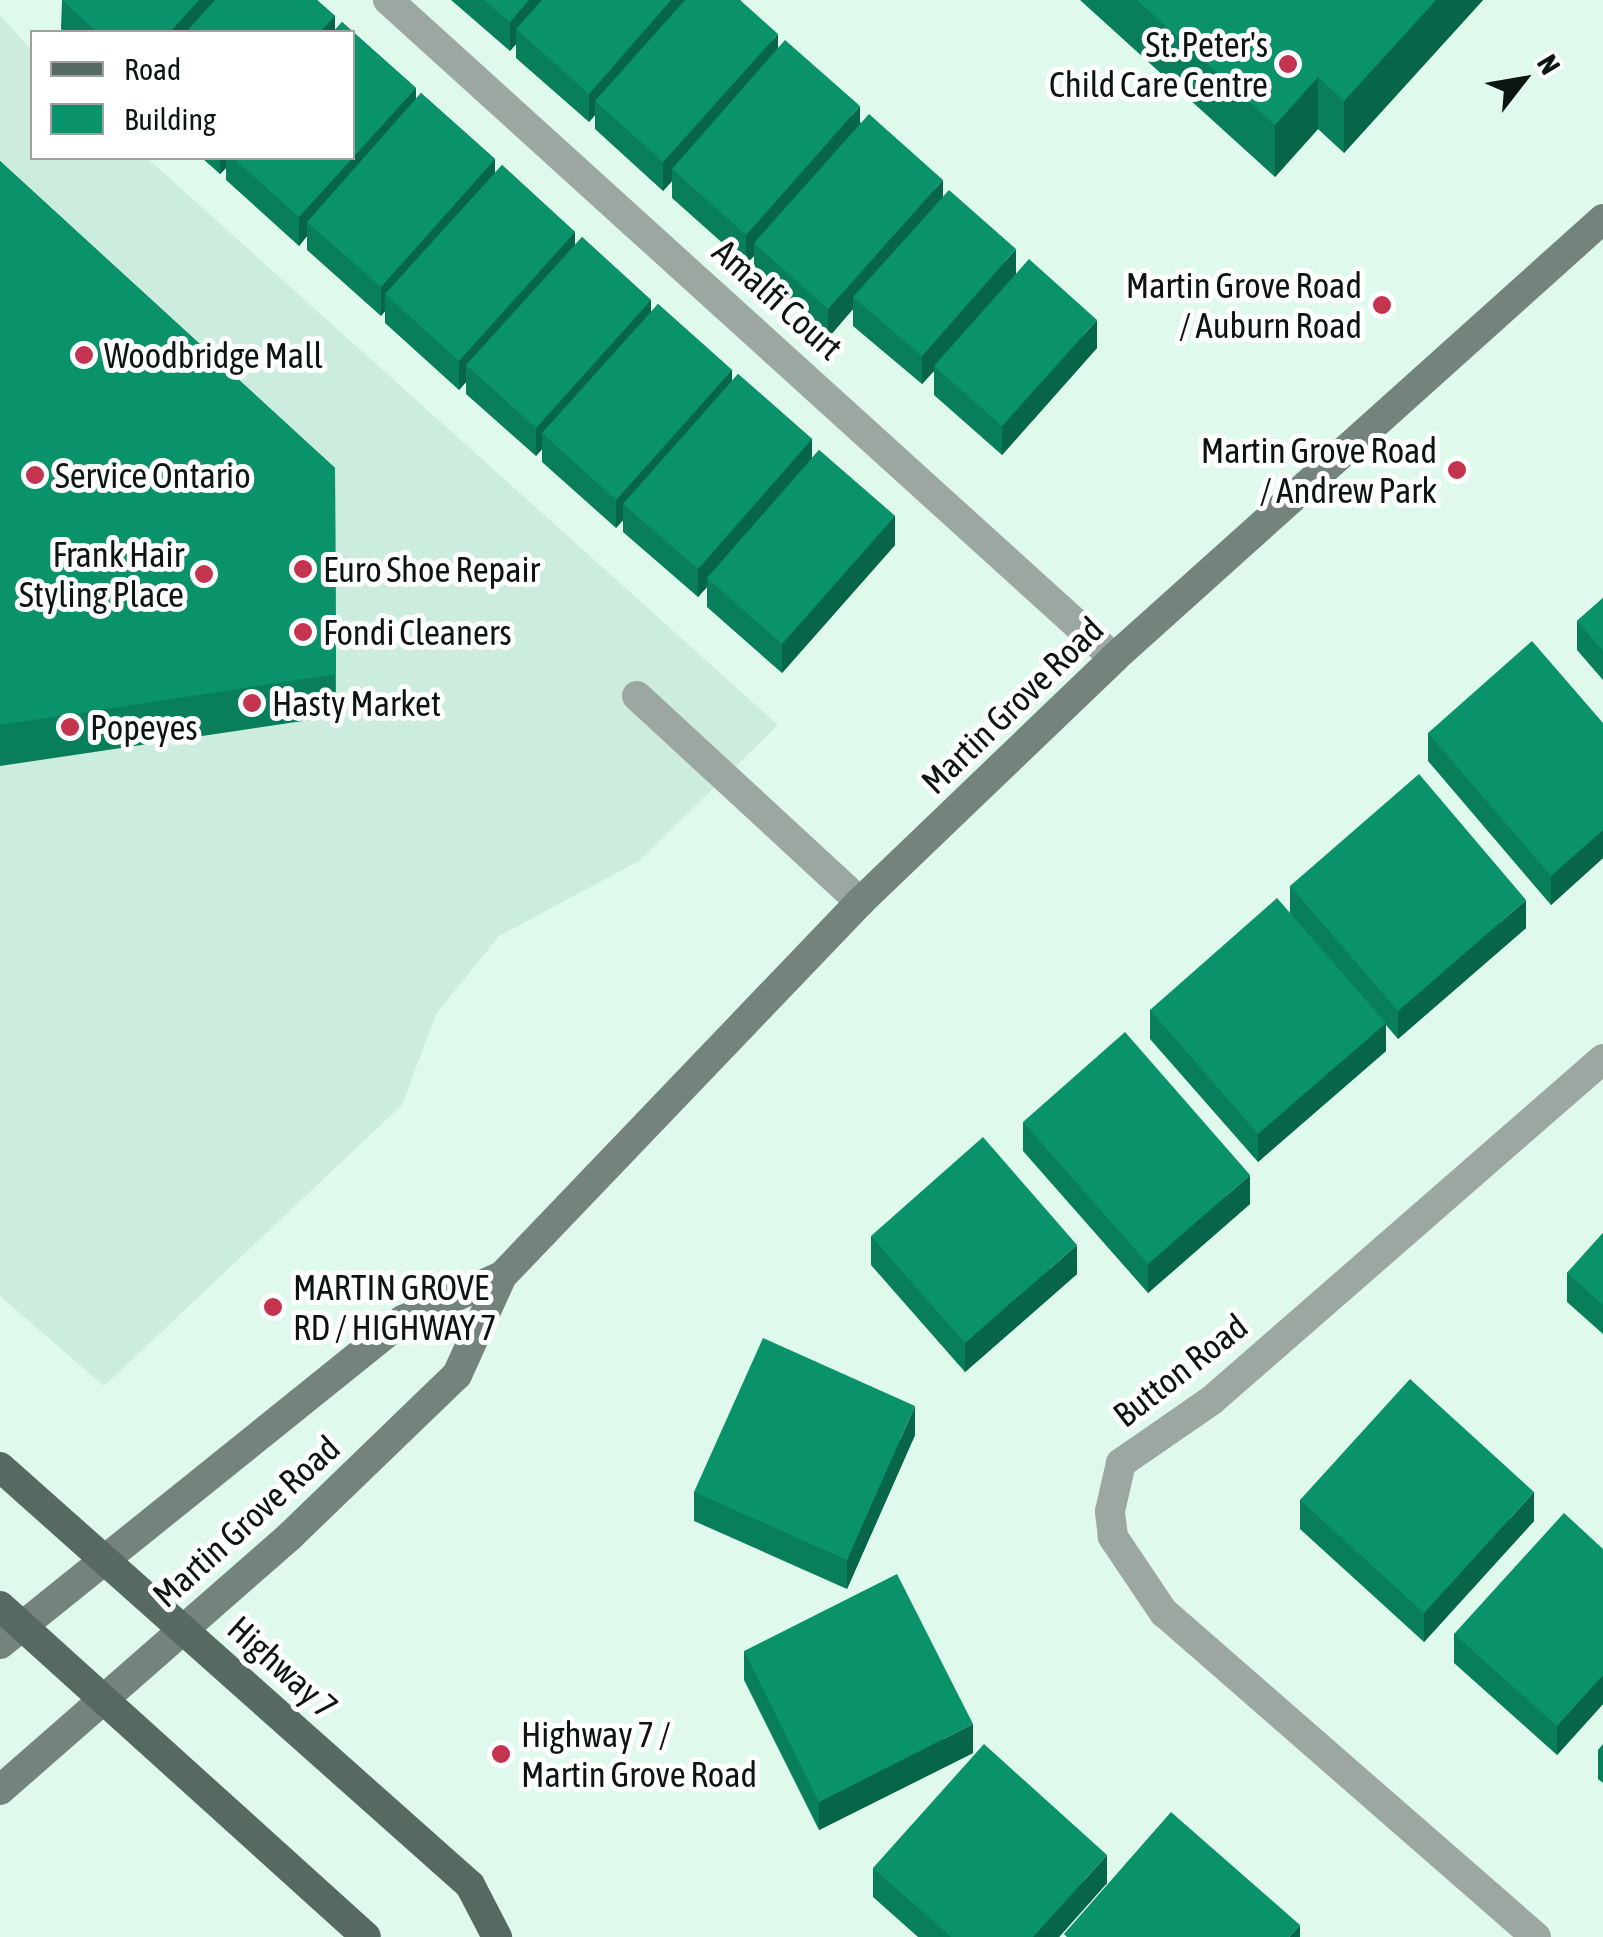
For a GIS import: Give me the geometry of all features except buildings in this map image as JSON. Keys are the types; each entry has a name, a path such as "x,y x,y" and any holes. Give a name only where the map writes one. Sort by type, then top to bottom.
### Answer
{"main road":[{"name":"Highway 7","path":"0,1466 470,1885 497,1937"},
{"path":"7,1625 104,1697 366,1937"}],"street":[{"name":"Amalfi Court","path":"388,0 1114,658"},
{"name":"Martin Grove Road","path":"0,1790 184,1628 457,1375 502,1276 860,902 1114,658 1603,219"},
{"path":"637,696 860,902"},
{"name":"Button Road","path":"1536,1937 1164,1613 1113,1537 1110,1511 1121,1463 1212,1400 1603,1059"},
{"name":"Martin Grove Road","path":"7,1625 105,1558 404,1320 502,1276"}],"shaded area":[{"name":"Woodbridge Mall","path":"0,15 30,49 30,160 149,160 778,725 639,861 499,936 436,1014 402,1105 104,1386 0,1296"}],"place":[{"name":"St. Peter's Child Care Centre","path":"1288,64"},
{"name":"Martin Grove Road / Auburn Road","path":"1382,305"},
{"name":"Woodbridge Mall","path":"84,355"},
{"name":"Martin Grove Road / Andrew Park","path":"1457,470"},
{"name":"Service Ontario","path":"35,475"},
{"name":"Euro Shoe Repair","path":"303,569"},
{"name":"Frank Hair Styling Place","path":"204,574"},
{"name":"Fondi Cleaners","path":"303,632"},
{"name":"Hasty Market","path":"252,703"},
{"name":"Popeyes","path":"70,727"},
{"name":"MARTIN GROVE RD / HIGHWAY 7","path":"273,1307"},
{"name":"Highway 7 / Martin Grove Road","path":"501,1754"}]}
